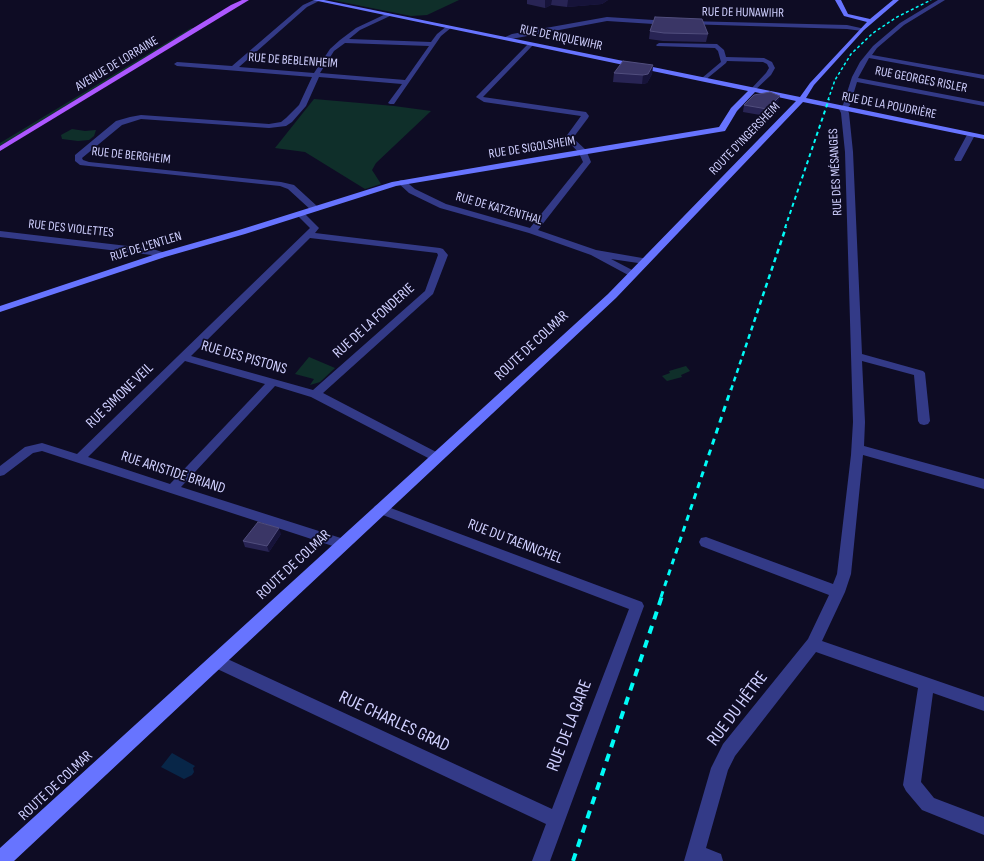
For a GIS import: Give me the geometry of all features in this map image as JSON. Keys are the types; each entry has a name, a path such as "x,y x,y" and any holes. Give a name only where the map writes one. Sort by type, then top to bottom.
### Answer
{"main road":[{"name":"AVENUE DE LORRAINE","path":"0,140 232,0"},
{"name":"AVENUE DE LORRAINE","path":"0,149 233,6 246,0"}],"street":[{"path":"234,68 305,6 317,0"},
{"name":"RUE DE RIQUEWIHR","path":"317,0 801,100"},
{"path":"838,0 853,28"},
{"name":"ROUTE D'INGERSHEIM","path":"612,296 801,100 812,84 862,29 896,0"},
{"name":"RUE DES MÉSANGES","path":"858,388 850,152 846,115 843,109 854,79 868,56 888,35 902,24 942,0"},
{"path":"316,75 332,50 342,41 358,30 388,15"},
{"path":"846,15 871,21"},
{"name":"RUE DE HUNAWIHR","path":"506,38 607,19 862,29"},
{"path":"392,103 439,35 449,27"},
{"path":"342,41 433,44"},
{"path":"531,44 479,97 484,100 583,114 585,116 584,118 569,138 583,152 587,162 532,231"},
{"path":"659,45 717,46 721,50 724,62 704,79"},
{"path":"868,56 984,77"},
{"path":"723,59 764,60 770,63 772,68 769,74 753,90"},
{"name":"RUE DE BEBLENHEIM","path":"178,64 406,82"},
{"name":"RUE DE BERGHEIM","path":"315,209 291,187 281,184 89,164 83,163 78,157 119,123 135,118 269,126 283,124 289,120 302,106 316,75"},
{"name":"RUE GEORGES RISLER","path":"854,79 984,104"},
{"name":"RUE DE SIGOLSHEIM","path":"300,214 401,182 722,129 734,110 753,90"},
{"name":"RUE DE LA POUDRIÈRE","path":"801,100 984,137"},
{"path":"958,159 972,134"},
{"name":"RUE DE KATZENTHAL","path":"401,182 412,191 443,206 532,231 594,253 633,274"},
{"path":"300,214 315,228 307,235"},
{"name":"RUE DE L'ENTLEN","path":"0,309 162,255 300,214"},
{"name":"RUE DES VIOLETTES","path":"0,234 154,252 162,255"},
{"name":"RUE DES PISTONS","path":"307,235 183,357 315,394 436,457"},
{"name":"RUE DE LA FONDERIE","path":"307,235 440,252 443,255 428,292 315,394"},
{"name":"RUE DE KATZENTHAL","path":"594,253 645,261"},
{"name":"ROUTE DE COLMAR","path":"0,861 612,296"},
{"path":"857,356 918,374 924,421"},
{"name":"RUE SIMONE VEIL","path":"79,459 183,357"},
{"path":"172,489 273,382"},
{"name":"RUE DU HÊTRE","path":"694,857 720,768 729,750 813,644 838,592 844,574 858,448 858,388"},
{"name":"RUE ARISTIDE BRIAND","path":"0,472 29,450 42,447 342,544"},
{"path":"858,448 984,484"},
{"name":"RUE DU TAENNCHEL","path":"380,509 637,606"},
{"path":"706,542 838,592"},
{"name":"RUE DE LA GARE","path":"541,861 637,606"},
{"path":"813,644 984,704"},
{"name":"RUE CHARLES GRAD","path":"216,661 556,820"},
{"path":"926,684 912,785 928,804 984,826"},
{"path":"694,857 714,861"}],"green space":[{"path":"332,0 459,0 427,15 411,16"},
{"path":"191,28 194,28 0,146 0,143"},
{"path":"314,99 431,111 376,163 372,170 381,184 365,189 305,152 275,148"},
{"path":"72,129 85,131 96,130 94,136 89,140 78,141 62,139 61,135"},
{"path":"309,357 335,368 320,382 310,385 314,379 295,374"},
{"path":"686,366 690,371 681,375 682,377 667,381 662,376 670,373 669,371"}],"water":[{"path":"172,753 195,766 193,768 194,772 192,775 184,779 161,767"}],"building":[{"path":"655,17 702,19 708,34 664,33 650,31"},
{"path":"623,61 653,65 648,74 614,73"},
{"path":"770,92 780,96 767,109 744,105 754,95"},
{"path":"258,522 279,528 267,546 243,541"}],"railway":[{"path":"828,100 835,80 851,54 873,33 897,17 931,0"},
{"path":"785,228 829,99"},
{"path":"731,390 786,227"},
{"path":"661,597 731,389"},
{"path":"573,861 662,596"}]}
